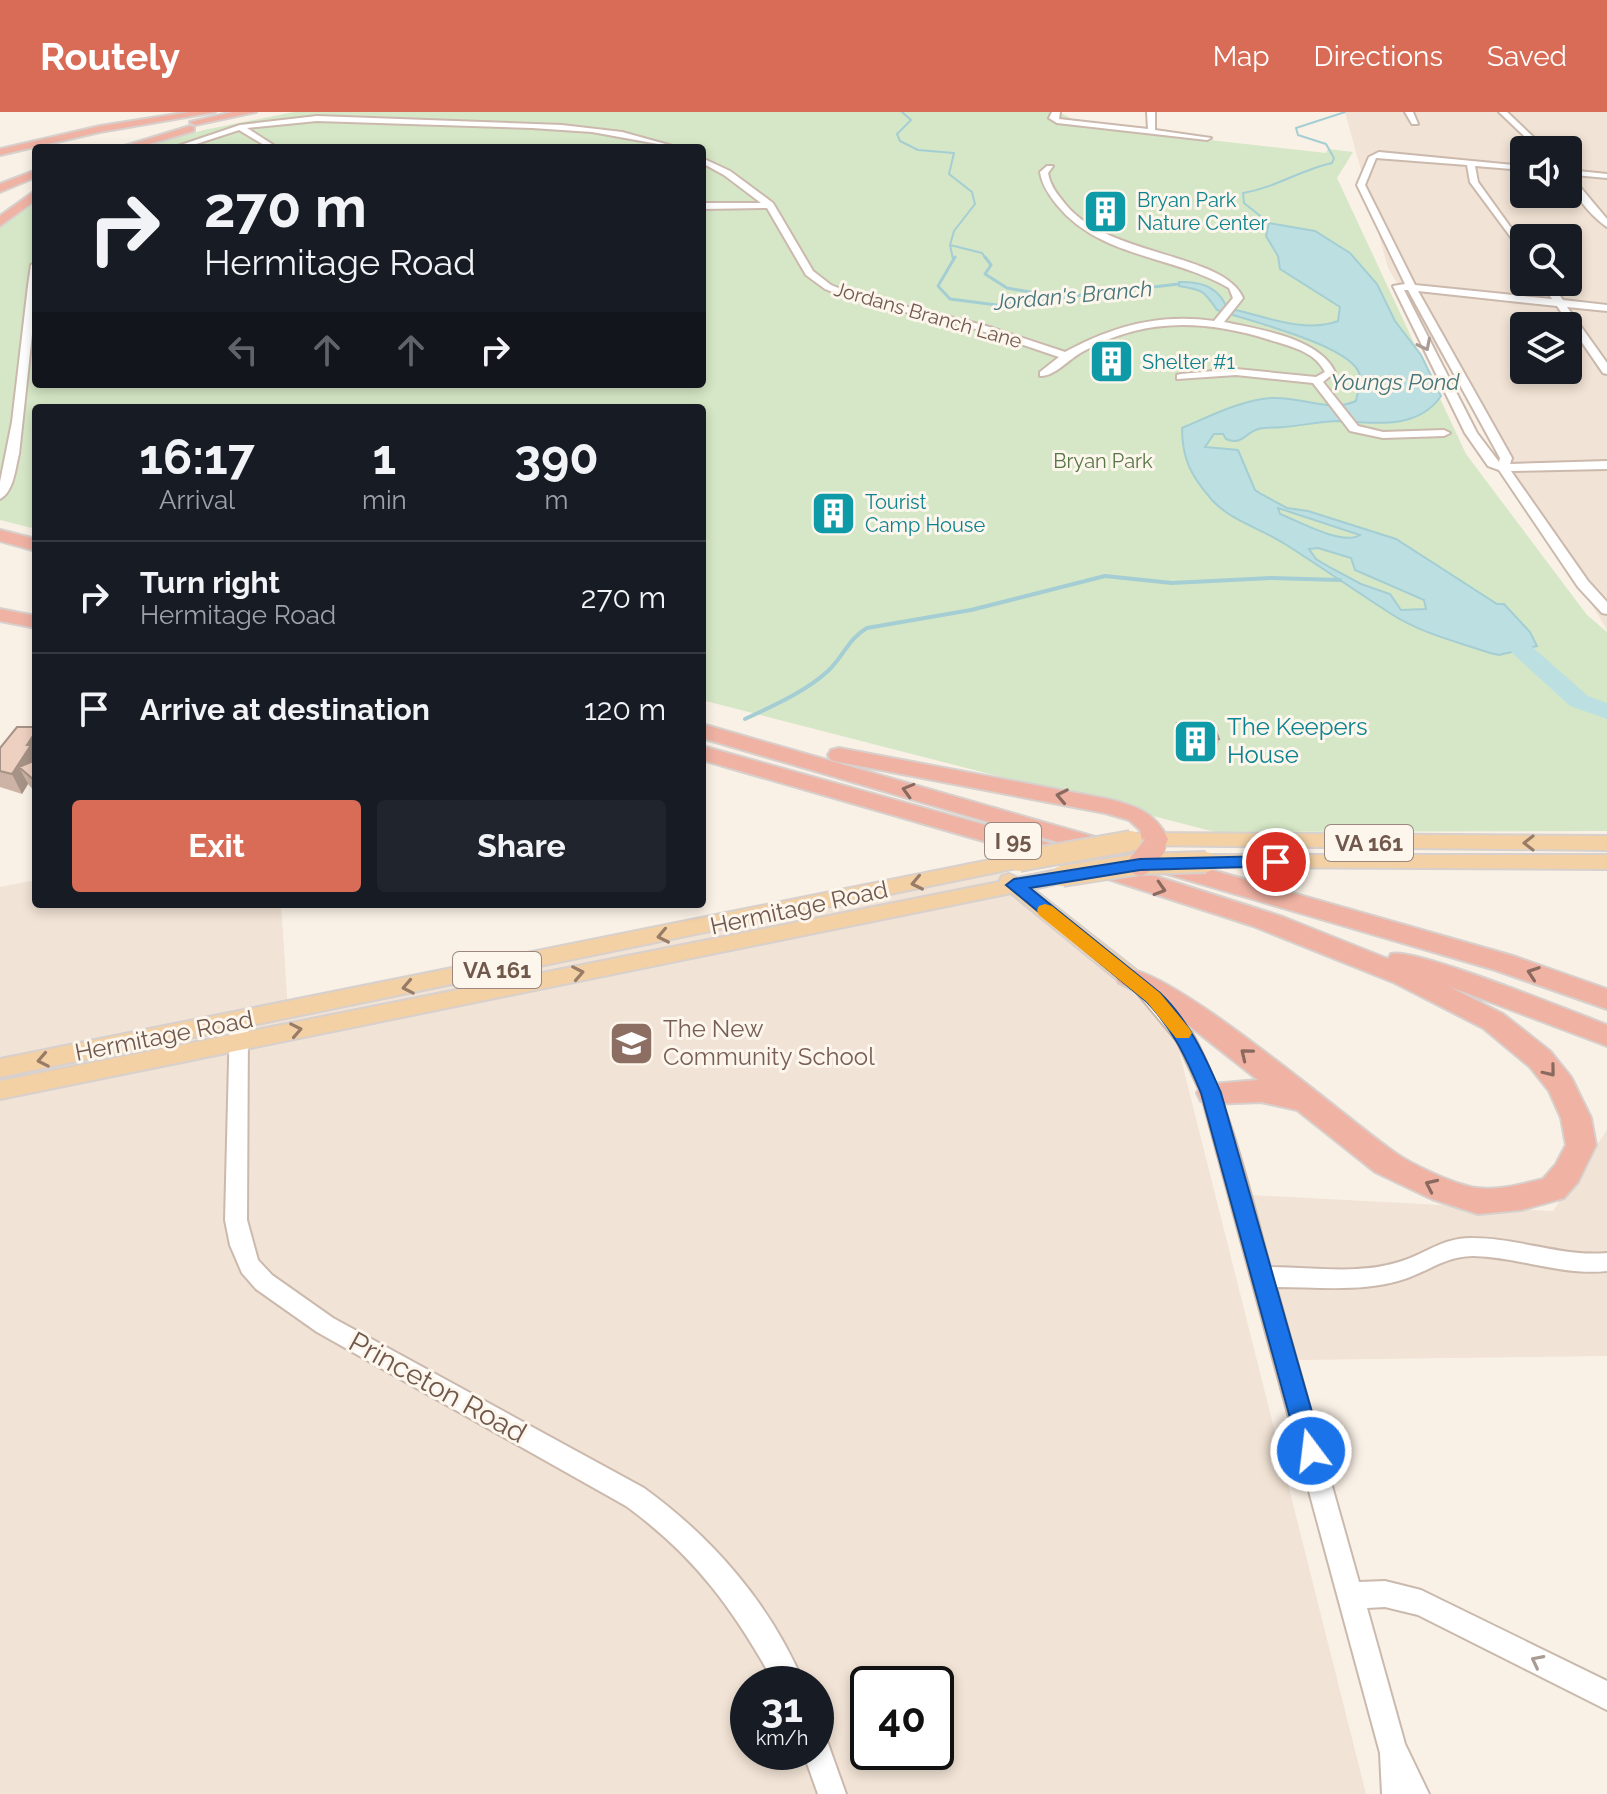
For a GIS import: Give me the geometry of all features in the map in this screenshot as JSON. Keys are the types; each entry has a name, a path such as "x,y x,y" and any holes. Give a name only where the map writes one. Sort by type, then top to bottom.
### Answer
{"highway":[{"path":"35,144 100,129 210,112"},
{"path":"112,144 170,128 251,112"},
{"path":"137,144 201,126 270,112"},
{"path":"55,144 170,118"},
{"path":"0,152 32,145"},
{"path":"0,158 32,149"},
{"path":"0,188 32,175"},
{"path":"0,207 32,188"},
{"path":"0,222 32,197"},
{"path":"0,535 32,544"},
{"path":"0,551 32,560"},
{"path":"0,615 32,621"},
{"path":"706,732 1108,806 1137,815 1150,826 1145,848"},
{"name":"I 95","path":"706,732 1488,959 1607,999"},
{"name":"I 95","path":"706,756 1065,856 1151,886 1442,974 1607,1036"},
{"path":"1128,976 1172,998 1386,1163 1443,1190 1478,1201 1521,1197 1553,1189 1567,1173 1581,1145 1576,1118 1561,1085 1540,1059 1493,1021 1404,976 1261,919"},
{"path":"1211,1093 1261,1091 1306,1103"}],"main road":[{"name":"Hermitage Road","path":"0,1090 239,1032 1019,861 1145,848 1265,843 1607,843"},
{"name":"Hermitage Road","path":"0,1068 239,1032 1062,876 1145,848 1206,862 1607,862"},
{"path":"994,866 1128,976"}],"street":[{"path":"1150,132 1153,125 1151,112"},
{"path":"1409,112 1415,122"},
{"path":"1503,112 1528,136"},
{"path":"1057,116 1207,138"},
{"path":"188,144 240,127 290,118 521,126 612,134 664,144"},
{"path":"240,127 268,144"},
{"path":"1503,468 1506,458 1410,285 1361,185 1374,155 1510,167"},
{"name":"Jordans Branch Lane","path":"706,162 727,173 770,205 809,273 828,287 850,296 979,327 1066,356"},
{"path":"1471,163 1474,182 1510,232"},
{"path":"1050,168 1044,172 1045,183 1068,216 1130,248 1230,283 1238,298 1219,321"},
{"path":"1582,173 1607,176"},
{"path":"1582,195 1607,224"},
{"path":"706,206 770,205"},
{"path":"1607,308 1398,286 1398,292 1471,433 1492,464 1503,468 1607,465"},
{"path":"2,492 32,292"},
{"path":"1555,296 1607,371"},
{"path":"1044,374 1089,343 1139,324 1179,320 1219,321 1316,354 1324,359 1330,372 1324,379 1316,380 1236,372 1181,377"},
{"path":"1316,380 1354,429 1383,435 1444,433"},
{"path":"1503,468 1583,584 1607,610"},
{"path":"1128,976 1168,1012 1192,1050 1211,1093 1392,1748 1396,1794"},
{"name":"Princeton Road","path":"239,1032 236,1220 241,1245 250,1266 264,1282 325,1325 635,1497 667,1518 710,1557 754,1619 780,1666"},
{"path":"1263,1277 1366,1276 1400,1272 1452,1248 1577,1262 1607,1262"},
{"path":"1351,1596 1385,1594 1421,1603 1607,1696"},
{"path":"1392,1748 1415,1794"},
{"path":"824,1770 832,1794"}],"shaded area":[{"path":"1345,112 1607,112 1607,630 1388,268"},
{"path":"994,866 1170,1015 1366,1794 0,1794 0,887 32,881 32,908 281,908 288,1011"},
{"path":"1607,1130 1607,1356 1299,1360 1250,1195 1553,1211"}],"green space":[{"name":"Bryan Park","path":"294,112 1059,112 1085,126 1326,153 1328,149 1353,152 1337,178 1466,454 1587,615 1607,632 1607,831 1215,832 706,701 706,404 32,404 32,528 0,520 0,228 32,202 32,388 706,388 706,144 153,144 204,130"}],"water":[{"name":"Youngs Pond","path":"1269,223 1315,231 1350,253 1377,284 1395,321 1421,355 1441,396 1420,415 1408,419 1381,423 1332,421 1261,428 1236,441 1226,439 1223,434 1214,434 1205,447 1238,450 1255,490 1287,508 1308,511 1396,539 1497,604 1504,604 1530,632 1537,646 1499,655 1416,627 1285,544 1228,514 1198,483 1186,458 1182,428 1247,402 1271,398 1325,405 1356,401 1360,376 1354,365 1340,354 1298,336 1217,310 1202,292 1179,286 1179,282 1201,284 1214,290 1227,308 1283,322 1312,325 1338,321 1340,307 1280,269 1278,256 1266,236","holes":["1278,508 1360,535 1352,538 1332,535 1280,514","1318,548 1351,558 1355,570 1424,600 1426,609 1401,610 1390,594 1361,584 1316,559 1309,549"]}],"building":[{"path":"1203,722 1204,725 1214,725 1219,739 1184,742 1177,723"},
{"path":"17,727 32,727 32,737 27,745 31,745 12,774 0,771 0,748"},
{"path":"32,762 32,778 19,767"}],"waterway":[{"name":"Jordan's Branch","path":"902,112 911,120 897,134 900,141 918,150 954,153 949,174 972,192 975,204 954,231 950,245"},
{"path":"1269,223 1244,203 1243,193 1332,163 1334,158 1326,144 1298,135 1296,128 1345,112"},
{"path":"950,245 982,253 986,259"},
{"name":"Jordan's Branch","path":"950,245 953,259"},
{"name":"Jordan's Branch","path":"955,257 938,286 950,299 997,305 1179,284"},
{"path":"985,257 991,265 985,274 1007,288 1047,295"},
{"path":"745,719 819,679 855,637 867,628 971,610 1105,576 1172,583 1271,578 1340,580"},
{"path":"1521,649 1579,701 1607,712"}],"slow traffic":[{"path":"1045,910 1153,997 1182,1033"}],"place":[{"name":"Bryan Park Nature Center","path":"1106,211"},
{"name":"Shelter #1","path":"1111,362"},
{"name":"Tourist Camp House","path":"834,514"},
{"name":"The Keepers House","path":"1196,741"},
{"name":"The New Community School","path":"632,1043"}],"route":[{"path":"1276,862 1140,864 1014,885 1153,997 1168,1012 1192,1050 1211,1093 1311,1451"}]}
